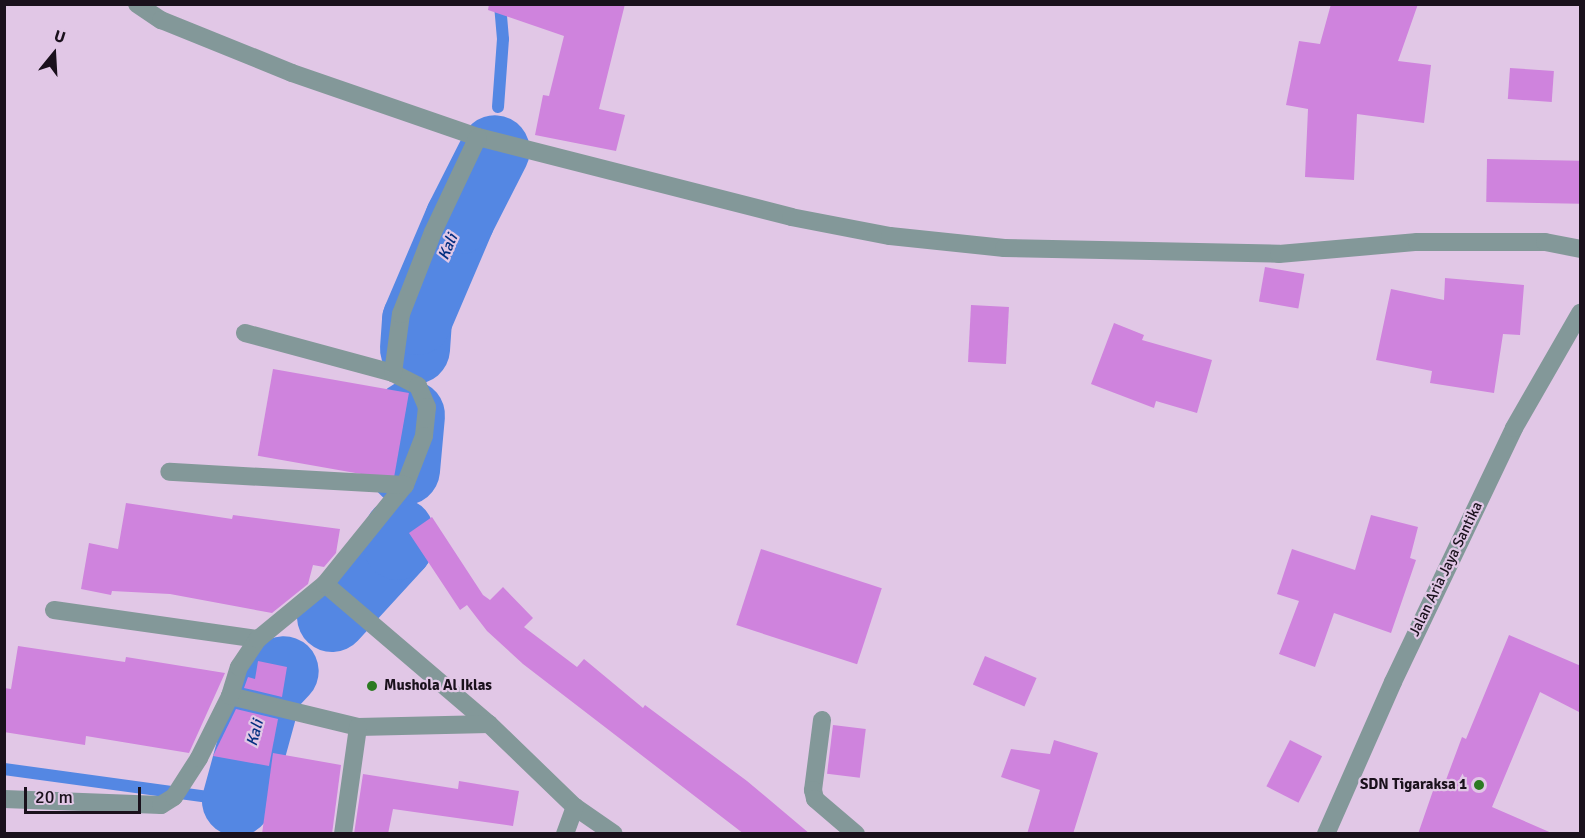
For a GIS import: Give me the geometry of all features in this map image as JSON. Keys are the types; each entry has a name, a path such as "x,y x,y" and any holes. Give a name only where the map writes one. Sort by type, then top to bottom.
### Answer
{"street":[{"path":"137,4 161,20 292,73 478,136 791,216 890,236 993,246 1279,254 1418,242 1545,242 1581,249"},
{"path":"393,373 401,314 433,232 478,136"},
{"name":"Jalan Aria Jaya Santika","path":"1326,834 1397,672 1509,438 1581,313"},
{"path":"4,799 161,805 174,797 199,758 230,696 239,667 258,639 325,584 405,485 424,436 427,407 423,391 393,373 245,333"},
{"path":"169,472 405,485"},
{"path":"325,584 489,724 575,807 614,834"},
{"path":"54,610 258,639"},
{"path":"230,696 358,726 489,724"},
{"path":"822,720 813,790 815,799 856,834"},
{"path":"343,834 358,726"},
{"path":"565,834 575,807"}],"building":[{"path":"489,4 625,4 599,109 625,115 616,151 535,135 543,95 549,96 564,36 488,10"},
{"path":"1331,4 1418,4 1398,61 1431,65 1424,123 1357,114 1354,180 1305,177 1308,109 1286,105 1299,41 1320,44"},
{"path":"1510,68 1554,71 1552,102 1508,99"},
{"path":"1487,159 1580,161 1580,204 1486,202"},
{"path":"1265,267 1304,274 1298,308 1259,301"},
{"path":"1445,278 1524,285 1520,335 1503,334 1494,393 1430,383 1432,371 1376,360 1391,289 1444,300"},
{"path":"971,305 1009,307 1006,364 968,362"},
{"path":"1114,323 1144,335 1142,340 1212,360 1197,413 1156,401 1154,408 1091,384"},
{"path":"273,369 409,393 394,480 258,456"},
{"path":"126,503 232,519 233,515 340,529 336,553 324,567 313,565 308,584 272,613 170,594 112,591 111,595 81,589 89,543 118,549"},
{"path":"1371,515 1418,527 1410,558 1416,560 1391,633 1334,613 1315,667 1279,654 1299,601 1277,594 1292,549 1355,570"},
{"path":"432,517 483,595 490,600 503,587 533,618 524,627 577,667 584,659 643,708 645,705 747,781 810,834 744,834 523,664 487,631 467,605 460,610 409,533"},
{"path":"761,549 882,588 857,664 736,625"},
{"path":"1509,635 1581,666 1581,713 1540,692 1492,807 1554,834 1418,834 1435,785 1443,788 1462,737 1466,739"},
{"path":"18,646 125,662 126,657 225,673 189,753 86,736 85,745 4,732 4,688 11,689"},
{"path":"985,656 1037,678 1024,706 973,685"},
{"path":"258,661 287,667 282,697 244,688 248,677 255,679"},
{"path":"236,709 278,719 269,766 213,756"},
{"path":"833,725 866,729 860,778 827,774"},
{"path":"1054,740 1098,753 1073,834 1027,834 1040,790 1001,777 1011,749 1050,754"},
{"path":"1290,740 1322,756 1298,803 1266,786"},
{"path":"273,753 341,765 332,834 262,834"},
{"path":"363,774 458,789 459,781 519,791 513,826 393,809 388,834 354,834"}],"waterway":[{"path":"498,107 503,39 500,4"},
{"name":"Kali","path":"415,349 417,320 460,219 495,150"},
{"name":"Kali","path":"405,470 410,415"},
{"name":"Kali","path":"332,617 398,545 399,533"},
{"name":"Kali","path":"237,801 268,688 284,671"},
{"path":"4,769 237,801"}],"place":[{"name":"Mushola Al Iklas","path":"372,686"},
{"name":"SDN Tigaraksa 1","path":"1479,785"}]}
